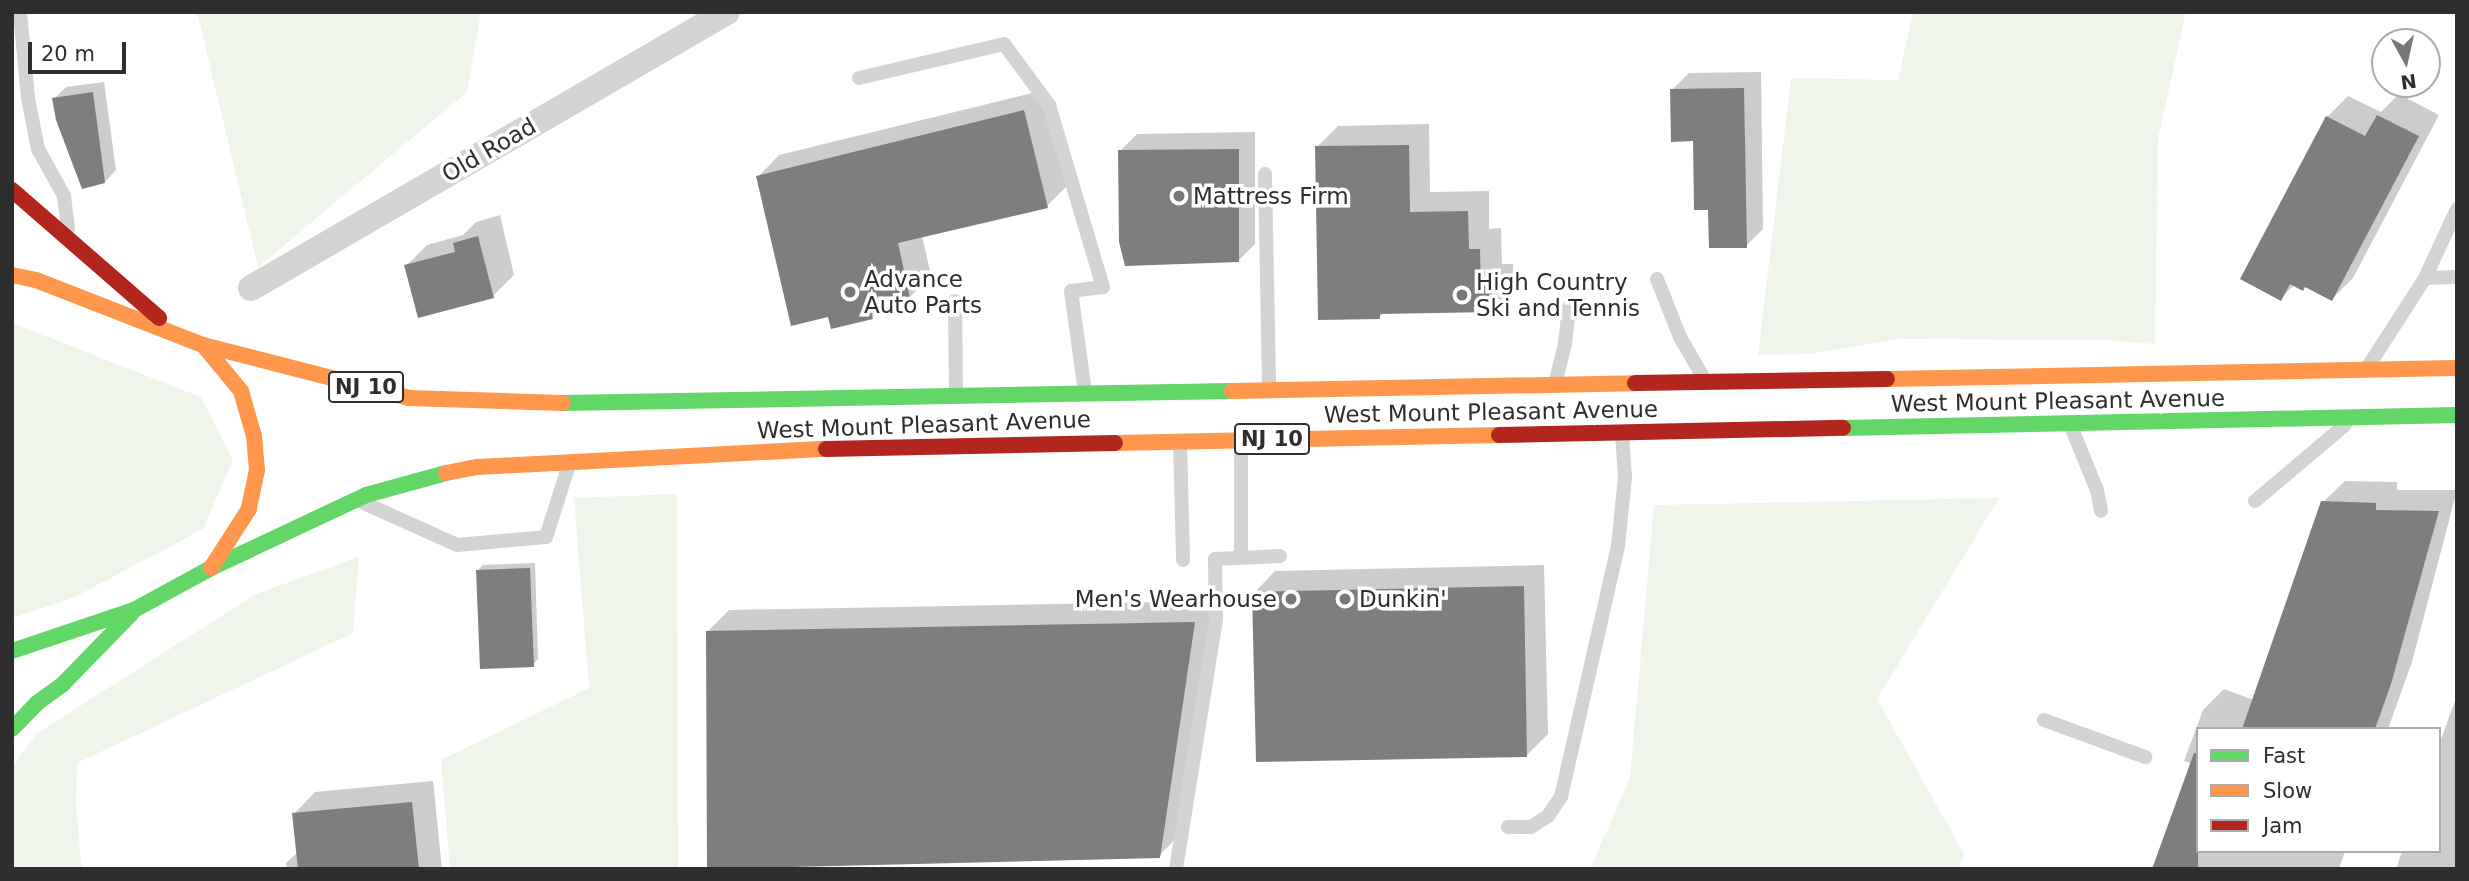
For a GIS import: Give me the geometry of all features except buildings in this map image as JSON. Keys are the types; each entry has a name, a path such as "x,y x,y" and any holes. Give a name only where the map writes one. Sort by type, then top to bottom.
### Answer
{"main road":[{"path":"12,190 179,335"},
{"name":"NJ 10","path":"12,275 36,280 203,345"},
{"path":"203,345 241,391 254,436 257,470 249,509 211,568"},
{"name":"West Mount Pleasant Avenue","path":"203,345 408,398 532,404 2457,368"},
{"name":"West Mount Pleasant Avenue","path":"211,568 356,499 423,478 478,467 822,449 2457,415"},
{"name":"NJ 10","path":"12,651 134,610 211,568"},
{"path":"12,729 37,703 63,684 134,610"}],"street":[{"name":"Old Road","path":"251,288 727,12"}],"lane":[{"path":"20,12 18,31 38,149 64,195 70,241"},
{"path":"859,78 1004,44 1049,105 1103,287 1071,290 1085,393"},
{"path":"1265,174 1269,389"},
{"path":"2366,370 2425,278 2457,209"},
{"path":"2425,278 2457,277"},
{"path":"1657,279 1680,337 1705,382"},
{"path":"955,301 956,395"},
{"path":"1555,384 1565,344 1569,307"},
{"path":"2255,501 2354,417"},
{"path":"2070,423 2097,490 2101,511"},
{"path":"1508,827 1531,827 1548,816 1561,797 1618,546 1625,477 1622,432"},
{"path":"1241,440 1241,557"},
{"path":"1180,441 1183,560"},
{"path":"356,499 457,545 546,537 571,461"},
{"path":"1176,869 1216,619 1215,559 1280,556"},
{"path":"2044,720 2145,757"}],"shaded area":[{"path":"197,12 481,12 467,92 258,267"},
{"path":"1913,12 2186,12 2158,139 2155,344 2105,340 1900,339 1808,354 1758,355 1791,78 1898,80"},
{"path":"12,323 201,397 233,460 203,529 75,597 12,618"},
{"path":"677,494 678,869 450,869 441,760 589,688 574,498"},
{"path":"1999,498 1877,699 1964,854 1958,869 1590,869 1630,778 1654,505"},
{"path":"359,557 353,633 77,763 76,808 82,869 12,869 12,768 36,734 256,594"}],"traffic: fast":[{"path":"563,403 1232,391"},
{"path":"1843,428 2457,415"},
{"path":"12,651 134,610 211,568 366,495 446,473"},
{"path":"12,729 37,703 63,684 131,614"}],"traffic: slow":[{"path":"12,275 36,280 203,345 409,398 563,403"},
{"path":"203,345 241,391 254,436 257,470 249,509 211,568"},
{"path":"1887,379 2457,368"},
{"path":"1232,391 1635,383"},
{"path":"1115,443 1499,435"},
{"path":"446,473 478,467 826,449"}],"traffic: jam":[{"path":"12,190 159,318"},
{"path":"1635,383 1887,379"},
{"path":"1499,435 1843,428"},
{"path":"826,449 1115,443"}],"place":[{"name":"Mattress Firm","path":"1179,196"},
{"name":"Advance Auto Parts","path":"850,292"},
{"name":"High Country Ski and Tennis","path":"1462,295"},
{"name":"Men's Wearhouse","path":"1291,599"},
{"name":"Dunkin'","path":"1345,599"}]}
